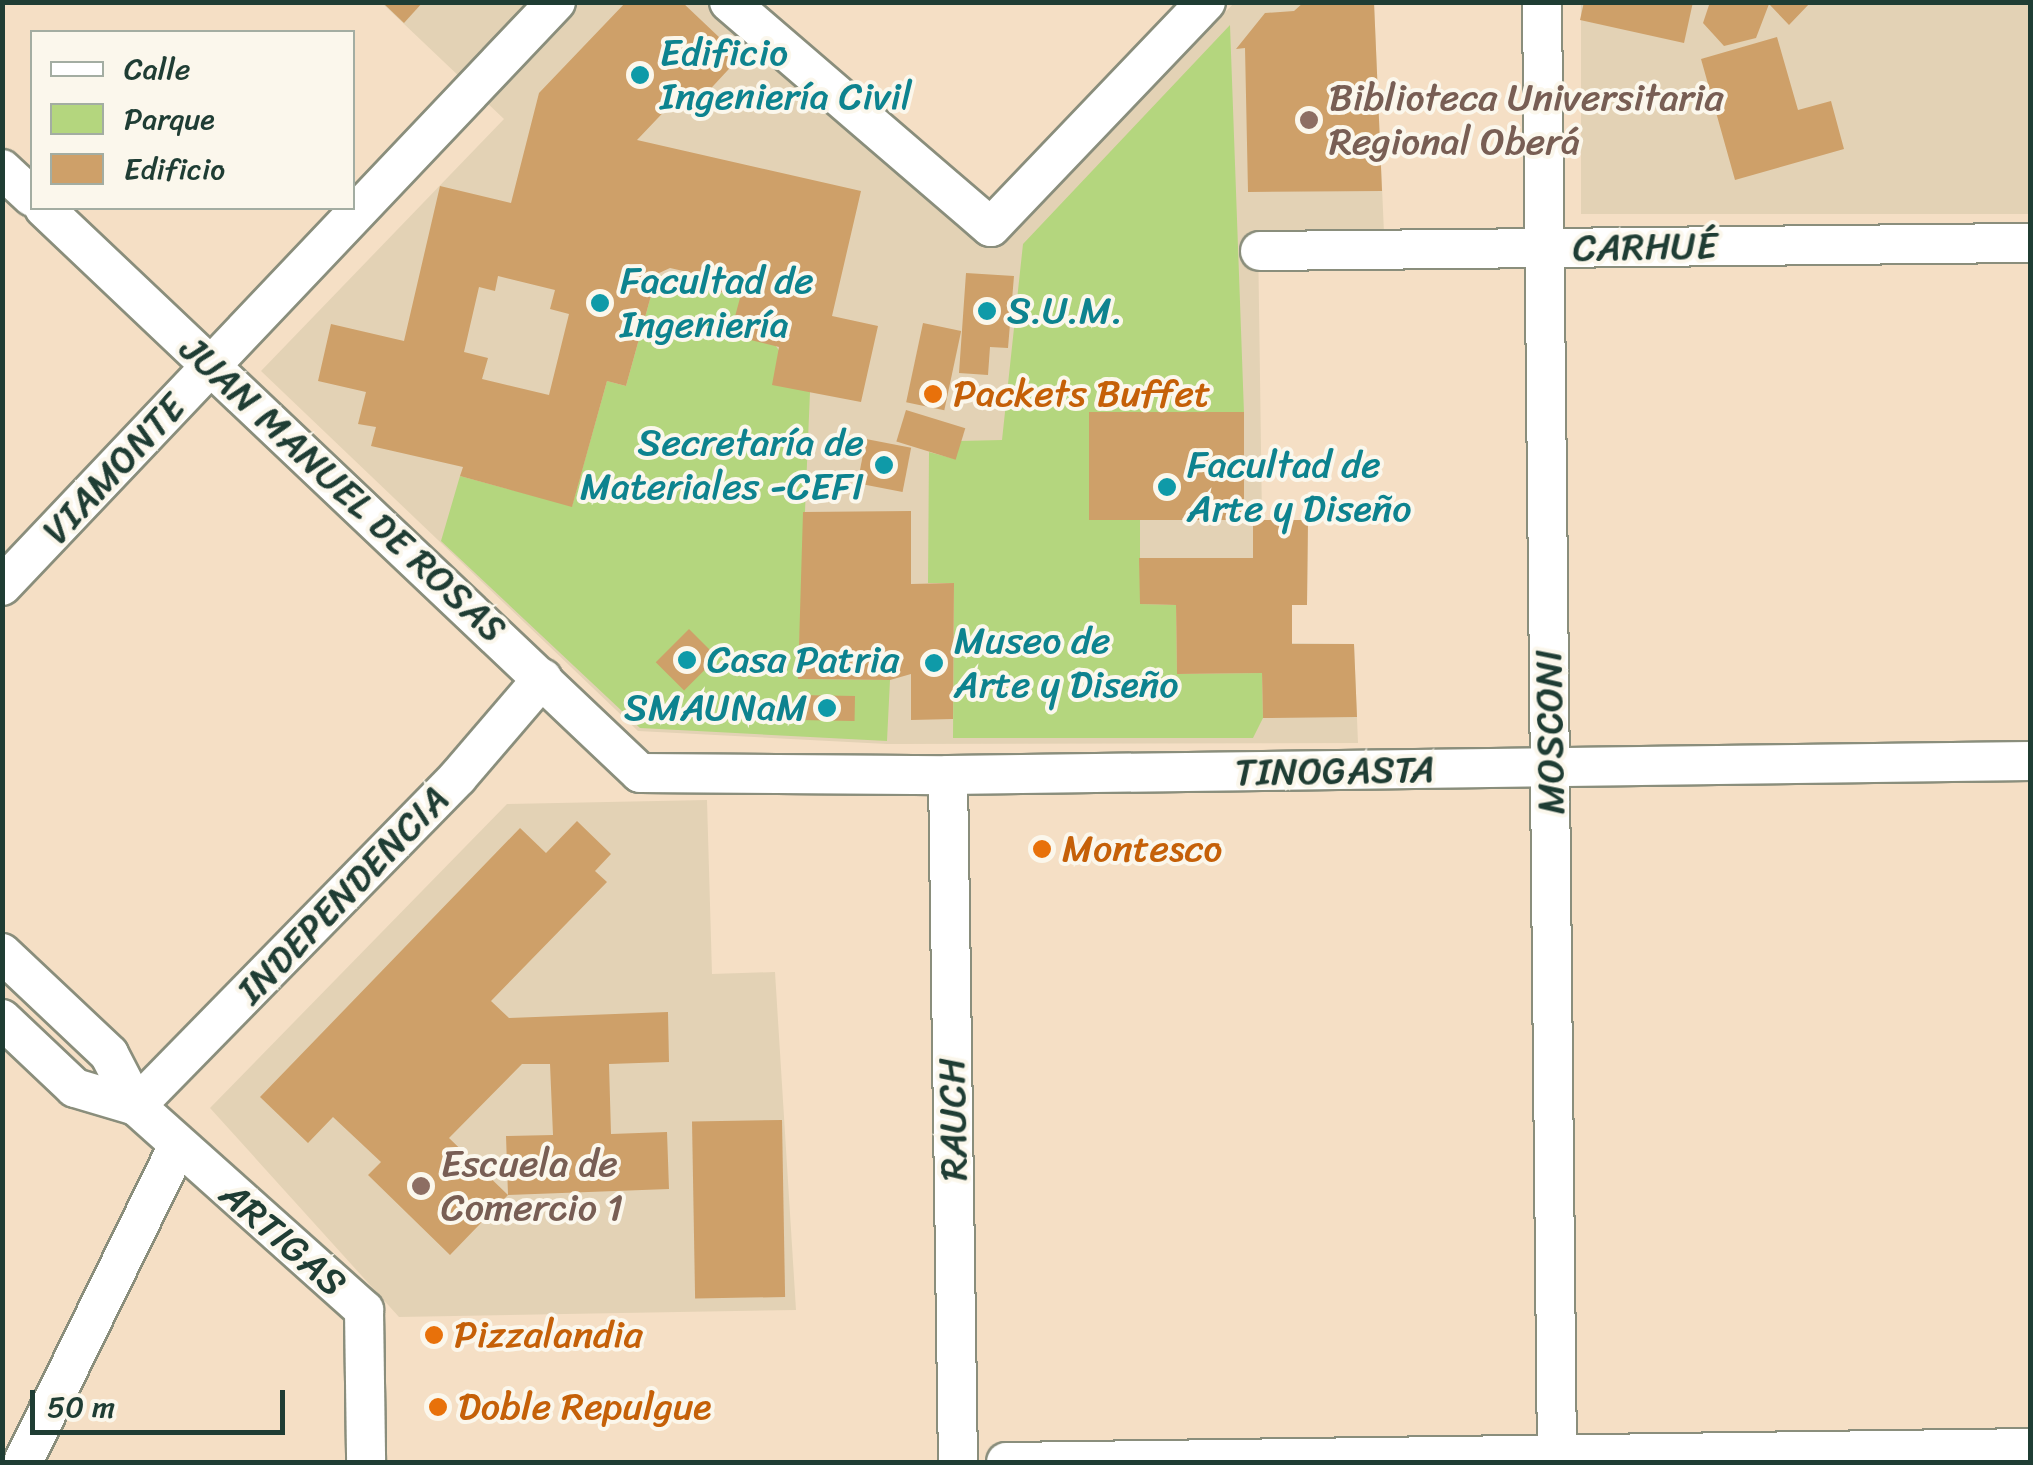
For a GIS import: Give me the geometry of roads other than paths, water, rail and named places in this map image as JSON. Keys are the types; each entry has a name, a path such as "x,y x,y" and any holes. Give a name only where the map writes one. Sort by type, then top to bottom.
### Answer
{"street":[{"name":"VIAMONTE","path":"2,586 556,2"},
{"path":"729,2 991,227 1206,2"},
{"name":"MOSCONI","path":"1542,2 1558,1459"},
{"path":"2,168 30,195"},
{"name":"JUAN MANUEL DE ROSAS","path":"46,210 640,773"},
{"name":"CARHUÉ","path":"1260,251 2030,243"},
{"name":"INDEPENDENCIA","path":"136,1106 458,776 543,678"},
{"name":"TINOGASTA","path":"640,773 948,775 2030,761"},
{"name":"RAUCH","path":"948,775 958,1462"},
{"path":"2,954 109,1054 136,1106"},
{"path":"2,1020 75,1088 136,1106"},
{"name":"ARTIGAS","path":"136,1106 364,1310 366,1462"},
{"path":"23,1462 178,1146"},
{"path":"1006,1462 1558,1459 2030,1448"}],"place":[{"name":"Edificio Ingeniería Civil","path":"640,75"},
{"name":"Biblioteca Universitaria Regional Oberá","path":"1309,120"},
{"name":"Facultad de Ingeniería","path":"600,303"},
{"name":"S.U.M.","path":"987,311"},
{"name":"Packets Buffet","path":"933,394"},
{"name":"Secretaría de Materiales -CEFI","path":"884,465"},
{"name":"Facultad de Arte y Diseño","path":"1167,487"},
{"name":"Casa Patria","path":"687,660"},
{"name":"Museo de Arte y Diseño","path":"934,663"},
{"name":"SMAUNaM","path":"827,708"},
{"name":"Montesco","path":"1042,849"},
{"name":"Escuela de Comercio 1","path":"421,1186"},
{"name":"Pizzalandia","path":"434,1335"},
{"name":"Doble Repulgue","path":"438,1407"}]}
